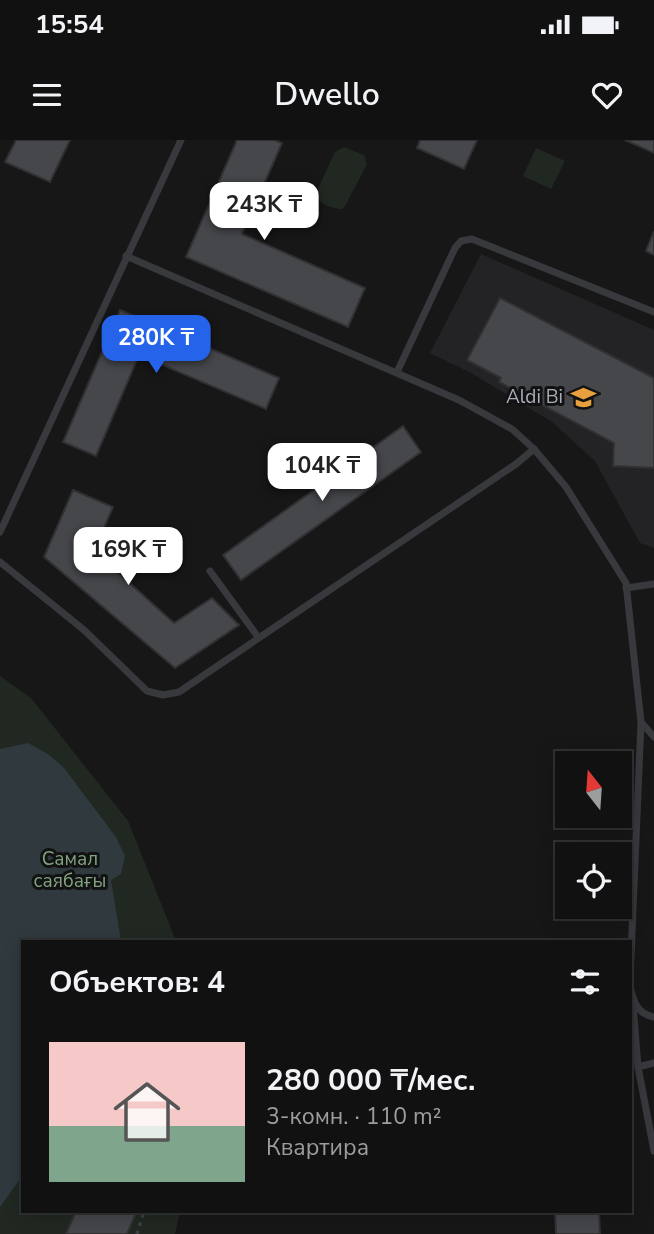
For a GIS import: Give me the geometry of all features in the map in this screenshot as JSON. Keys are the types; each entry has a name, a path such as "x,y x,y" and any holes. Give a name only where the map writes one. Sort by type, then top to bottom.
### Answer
{"lane":[{"path":"0,532 181,140"},
{"path":"397,372 455,248 461,241 472,239 654,312"},
{"path":"126,256 397,372 512,429 534,449 566,487 626,583 641,722 632,940"},
{"path":"0,562 84,630 147,691 163,695 179,692 534,449"},
{"path":"210,571 258,637"},
{"path":"626,588 654,584"},
{"path":"641,722 654,737"},
{"path":"632,998 639,1067 654,1152"},
{"path":"633,1004 646,1016 654,1017"},
{"path":"639,1067 654,1063"}],"path":[{"path":"137,1234 143,1213"}],"shaded area":[{"name":"Aldi Bi","path":"481,254 654,330 654,548 640,543 595,461 552,422 471,373 430,353"},
{"name":"Самал саябағы","path":"28,743 48,754 64,768 116,837 125,856 121,874 111,880 121,940 21,940 21,1178 0,1207 0,749"}],"green space":[{"path":"344,147 364,155 367,164 342,209 326,205 315,195 335,152"},
{"path":"536,148 565,161 551,189 523,176"},
{"name":"Самал саябағы","path":"0,676 31,698 128,821 176,940 21,940 21,1213 180,1213 175,1234 0,1234"}],"building":[{"path":"16,140 70,140 50,182 5,162"},
{"path":"237,140 274,140 282,143 242,234 365,288 348,327 186,257"},
{"path":"420,140 477,140 464,169 417,148"},
{"path":"625,140 654,140 654,153"},
{"path":"654,231 654,255 646,251"},
{"path":"500,298 654,378 654,468 613,466 614,443 499,382 501,378 467,360"},
{"path":"120,310 279,378 266,409 139,355 96,456 63,442"},
{"path":"403,426 421,452 241,580 223,555"},
{"path":"73,490 113,507 94,551 174,623 212,598 239,625 175,668 44,557"},
{"path":"75,1213 136,1213 127,1234 66,1234"},
{"path":"555,1213 599,1213 600,1234 556,1234"}],"place":[{"name":"Aldi Bi","path":"583,397"}]}
